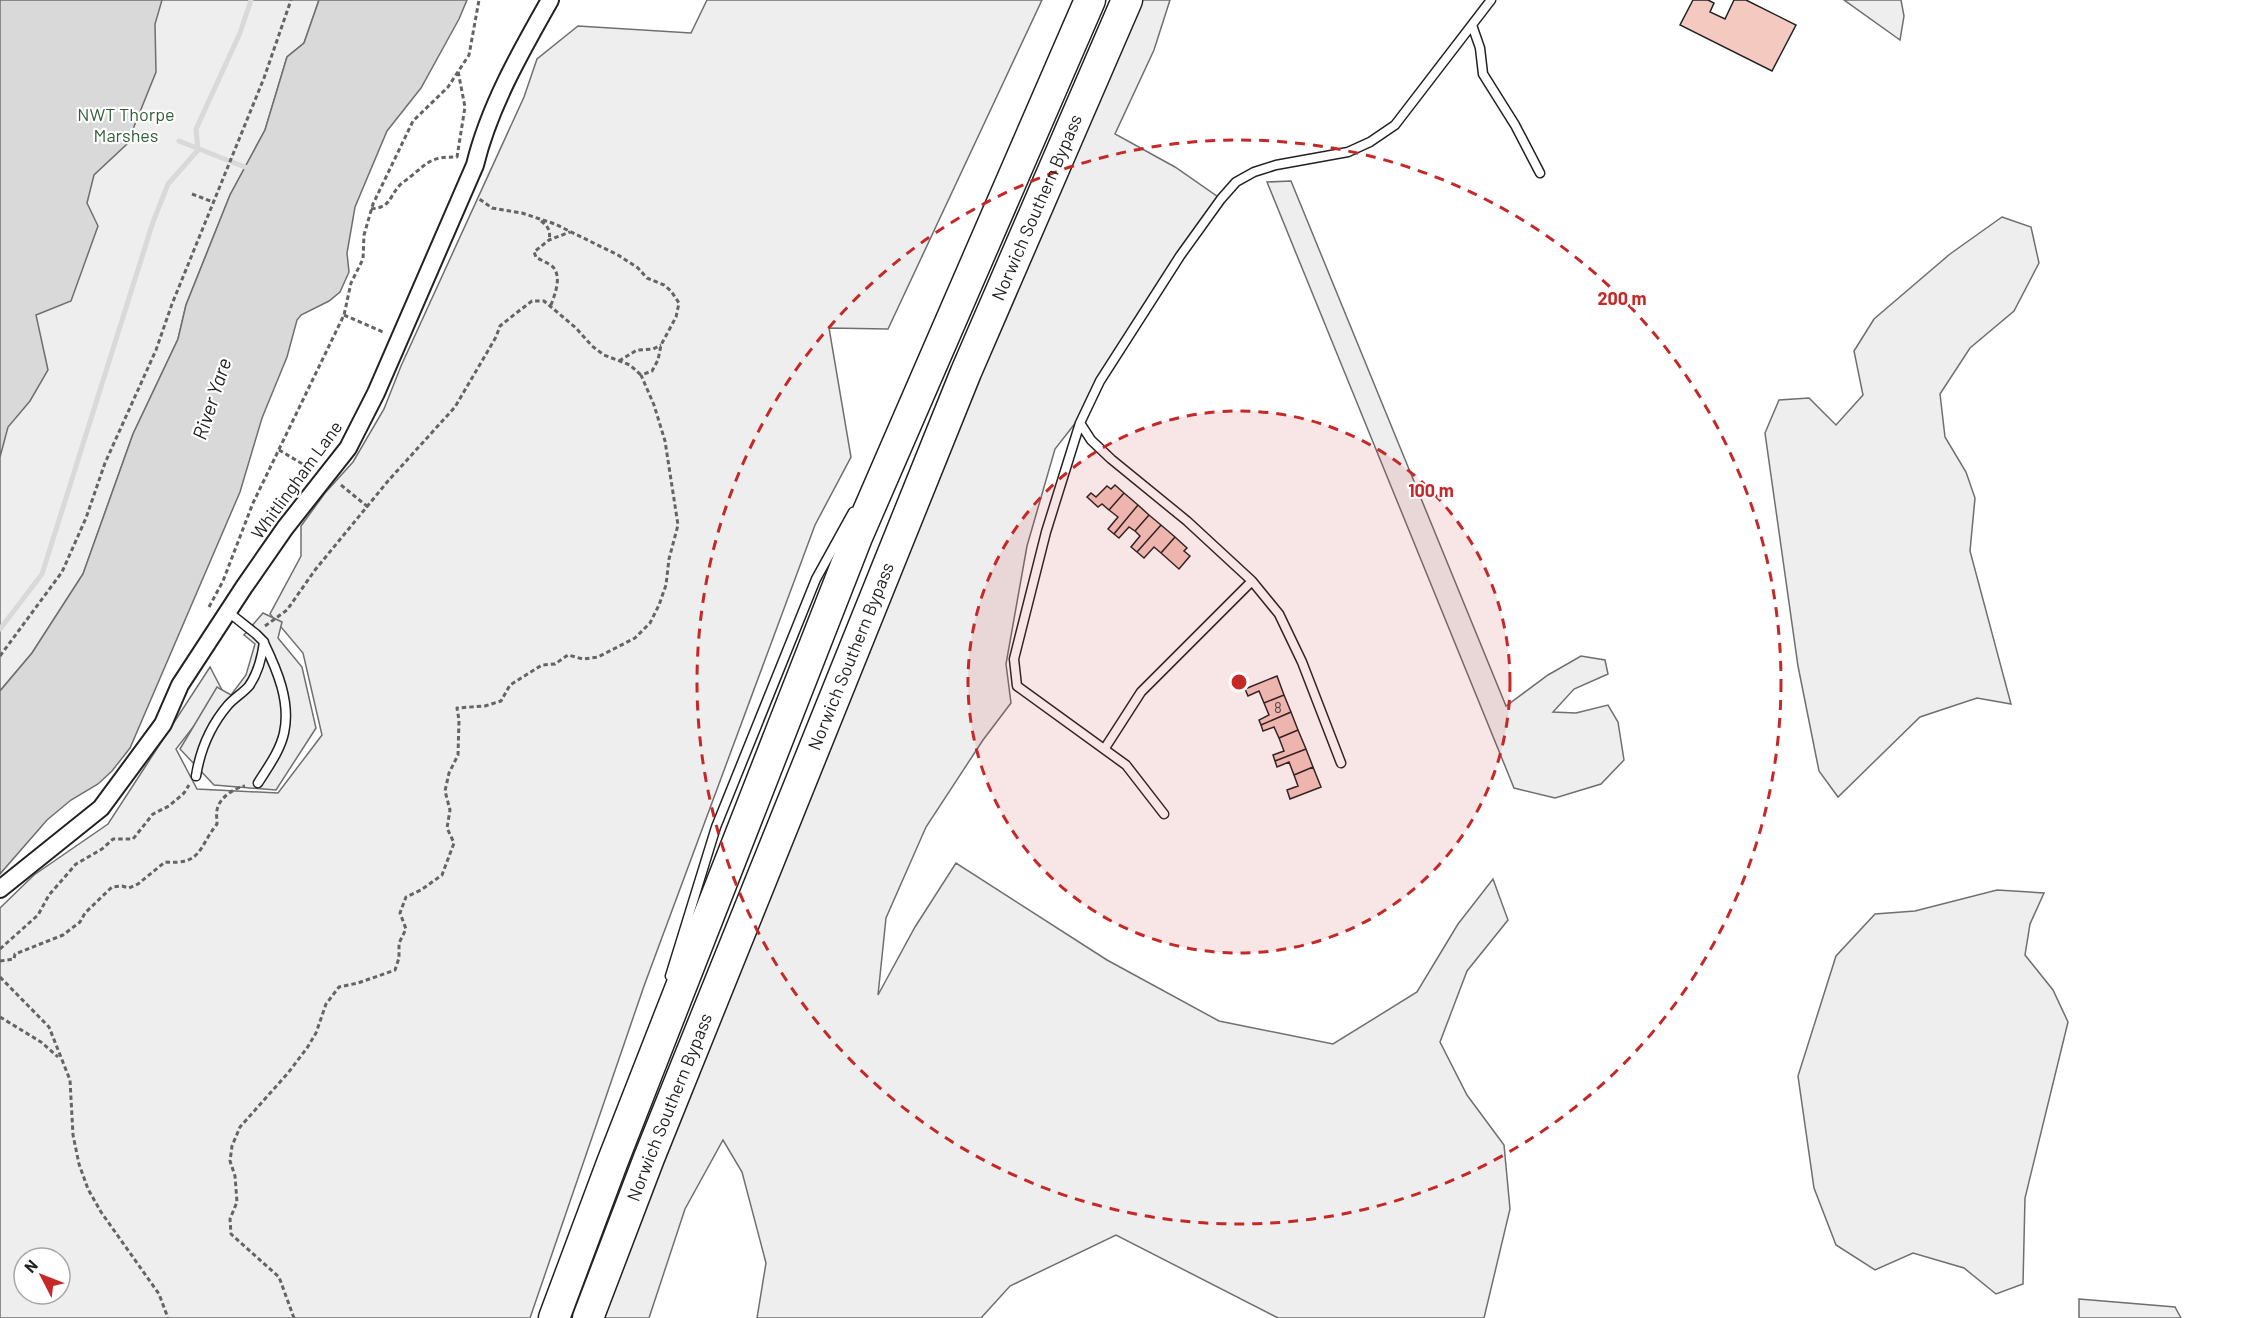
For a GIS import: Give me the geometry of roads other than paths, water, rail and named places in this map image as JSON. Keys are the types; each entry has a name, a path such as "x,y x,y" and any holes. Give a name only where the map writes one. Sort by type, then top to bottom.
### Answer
{"highway":[{"name":"Norwich Southern Bypass","path":"554,1318 612,1163 858,537 1090,0"},
{"name":"Norwich Southern Bypass","path":"588,1318 966,372 1127,0"}],"street":[{"name":"Whitlingham Lane","path":"0,889 101,808 163,724 180,685 227,611 285,528 348,448 376,393 476,165 481,144 510,78 550,0"}],"lane":[{"path":"1164,814 1126,765 1017,686 1014,659 1046,532 1080,423 1100,381 1174,266 1221,199 1236,182 1269,167 1348,152 1370,142 1395,125 1491,0"},
{"path":"1472,25 1480,48 1483,74 1515,125 1540,172"},
{"path":"867,489 909,417"},
{"path":"1080,423 1091,440 1111,459 1187,520 1252,581 1279,614 1298,652 1341,763"},
{"path":"666,989 716,827 733,784 816,579 861,499"},
{"path":"1105,748 1141,692 1252,581"},
{"path":"227,611 264,642 278,672 285,704 284,732 274,758 258,783"},
{"path":"196,776 199,758 211,731 229,704 249,686 262,659 264,642"},
{"path":"612,1163 652,1032"}],"water":[{"path":"0,0 162,0 155,24 156,72 127,144 94,175 87,203 98,226 71,301 36,315 48,370 30,401 8,427 0,457"},
{"name":"River Yare","path":"319,0 467,0 421,88 387,131 355,207 347,253 349,272 340,292 329,301 301,315 297,320 287,357 262,418 240,492 130,748 112,771 98,784 71,800 47,820 0,874 0,691 32,653 83,574 133,434 178,339 186,305 230,195 265,130 287,57 304,43"}],"waterway":[{"path":"0,629 42,574 153,222 168,184 198,150 196,129 240,33 251,0"},
{"path":"179,141 250,169"}],"park label":[{"name":"NWT Thorpe Marshes","path":"126,125"}]}
